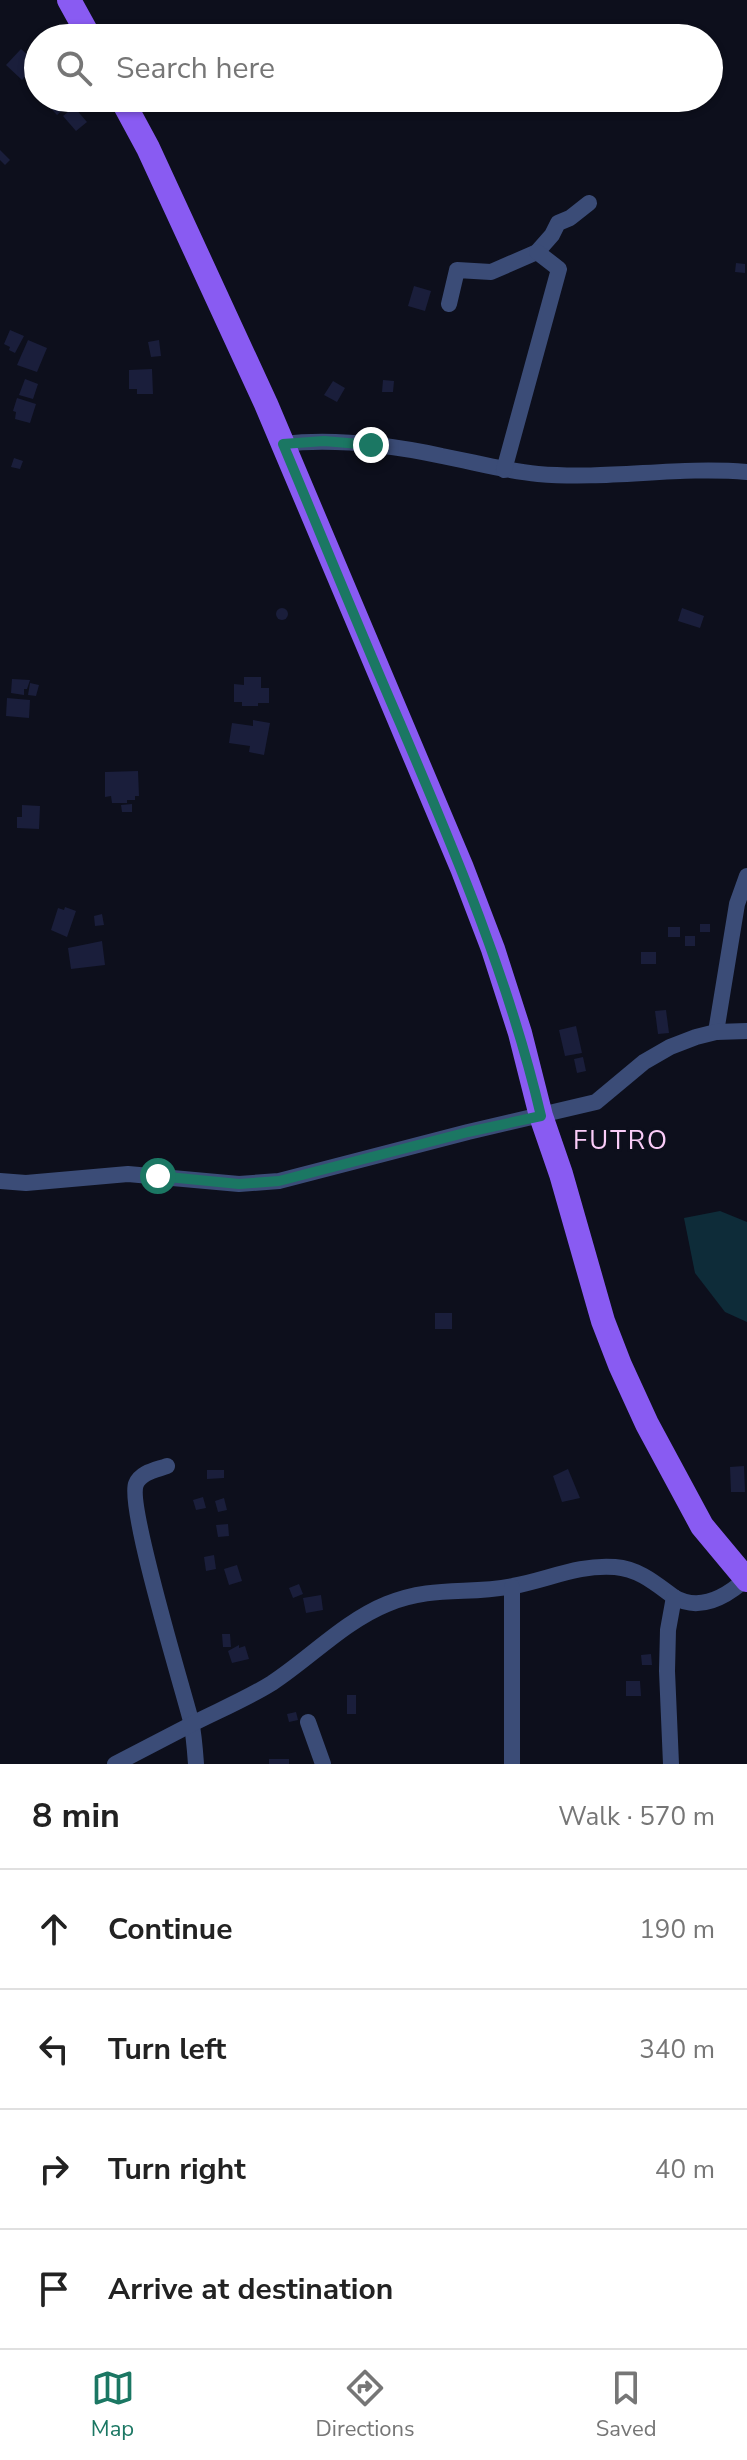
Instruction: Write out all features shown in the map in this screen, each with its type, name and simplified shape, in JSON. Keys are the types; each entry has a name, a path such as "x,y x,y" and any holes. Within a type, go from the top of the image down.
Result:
{"main road":[{"path":"69,0 82,24"},
{"path":"129,112 148,148 283,444 462,868 520,1033 541,1116 603,1321 620,1365 647,1424 702,1526 746,1580"}],"street":[{"path":"449,304 457,270 491,272 537,252 558,223 589,203"},
{"path":"504,470 559,269 537,252"},
{"path":"283,444 324,441 397,447 504,470 580,476 696,469 747,472"},
{"path":"716,1032 737,904 747,876"},
{"path":"0,1181 26,1183 128,1174 239,1184 279,1181 596,1102 658,1053 716,1032 747,1031"},
{"path":"167,1466 146,1473 137,1480 134,1494 191,1725 196,1764"},
{"path":"115,1764 252,1695 304,1662 330,1639 384,1605 412,1594 512,1587 572,1570 615,1567 646,1576 674,1597 692,1604 712,1600 746,1580"},
{"path":"512,1587 512,1764"},
{"path":"671,1764 667,1671 668,1630 674,1597"},
{"path":"308,1722 323,1764"}],"water":[{"path":"720,1211 747,1222 747,1322 725,1312 695,1273 684,1218"}],"building":[{"path":"21,49 24,52 22,80 6,65"},
{"path":"68,112 78,112 87,122 76,131 63,116"},
{"path":"0,150 10,160 5,165 0,160"},
{"path":"736,263 745,264 745,273 735,272"},
{"path":"414,286 431,291 425,311 408,306"},
{"path":"10,330 24,336 15,353 4,344"},
{"path":"28,340 47,348 37,372 17,365"},
{"path":"159,340 161,356 151,357 148,342"},
{"path":"152,369 153,394 137,394 137,389 129,389 129,370"},
{"path":"25,379 38,384 33,399 19,395"},
{"path":"383,380 394,381 393,392 382,392"},
{"path":"333,381 345,388 337,402 324,395"},
{"path":"17,398 36,404 30,423 15,419 16,412 13,411"},
{"path":"14,458 23,461 20,469 11,467"},
{"path":"682,608 704,616 700,628 678,621"},
{"path":"277,609 287,609 287,619 277,619"},
{"path":"244,677 261,677 261,688 269,688 269,703 242,706 242,702 234,702 234,684 244,685"},
{"path":"12,679 30,680 24,695 11,693"},
{"path":"30,683 39,685 36,696 28,695"},
{"path":"7,698 30,700 29,718 6,716"},
{"path":"253,720 270,723 264,755 249,752 250,746 229,743 232,723 253,726"},
{"path":"138,771 139,796 135,796 135,800 112,803 111,796 105,797 105,772"},
{"path":"132,804 132,812 122,812 121,805"},
{"path":"22,805 40,806 39,829 17,828 17,817 22,817"},
{"path":"65,907 76,911 67,937 51,930 58,908 64,910"},
{"path":"102,914 104,925 95,926 94,916"},
{"path":"700,924 710,924 710,932 700,932"},
{"path":"668,927 680,927 680,937 668,937"},
{"path":"685,936 695,936 695,946 685,946"},
{"path":"102,941 105,965 71,969 68,948"},
{"path":"641,952 656,952 656,964 641,964"},
{"path":"666,1010 669,1033 658,1034 655,1011"},
{"path":"576,1026 582,1053 565,1056 559,1030"},
{"path":"583,1057 586,1071 577,1073 574,1059"},
{"path":"435,1313 452,1313 452,1329 435,1329"},
{"path":"744,1466 745,1492 731,1492 730,1467"},
{"path":"568,1469 580,1498 562,1502 553,1476"},
{"path":"207,1470 224,1470 224,1478 207,1479"},
{"path":"203,1497 206,1508 196,1510 193,1500"},
{"path":"224,1498 227,1510 218,1512 215,1501"},
{"path":"228,1524 229,1536 218,1537 216,1525"},
{"path":"214,1555 216,1569 206,1571 204,1557"},
{"path":"237,1565 242,1581 229,1585 224,1569"},
{"path":"299,1584 303,1594 293,1598 289,1588"},
{"path":"321,1595 323,1610 306,1613 303,1598"},
{"path":"222,1634 230,1634 231,1647 223,1647"},
{"path":"239,1645 239,1648 245,1646 249,1659 232,1663 228,1651"},
{"path":"651,1654 652,1665 642,1665 641,1655"},
{"path":"626,1681 640,1681 641,1696 626,1696"},
{"path":"347,1695 356,1695 356,1714 347,1714"},
{"path":"296,1712 298,1720 289,1722 287,1714"},
{"path":"269,1759 289,1759 289,1764 269,1764"}],"district":[{"name":"FUTRO","path":"621,1140"}],"route":[{"path":"158,1176 239,1184 279,1181 541,1116 520,1033 462,868 283,444 324,441 371,445"}]}
